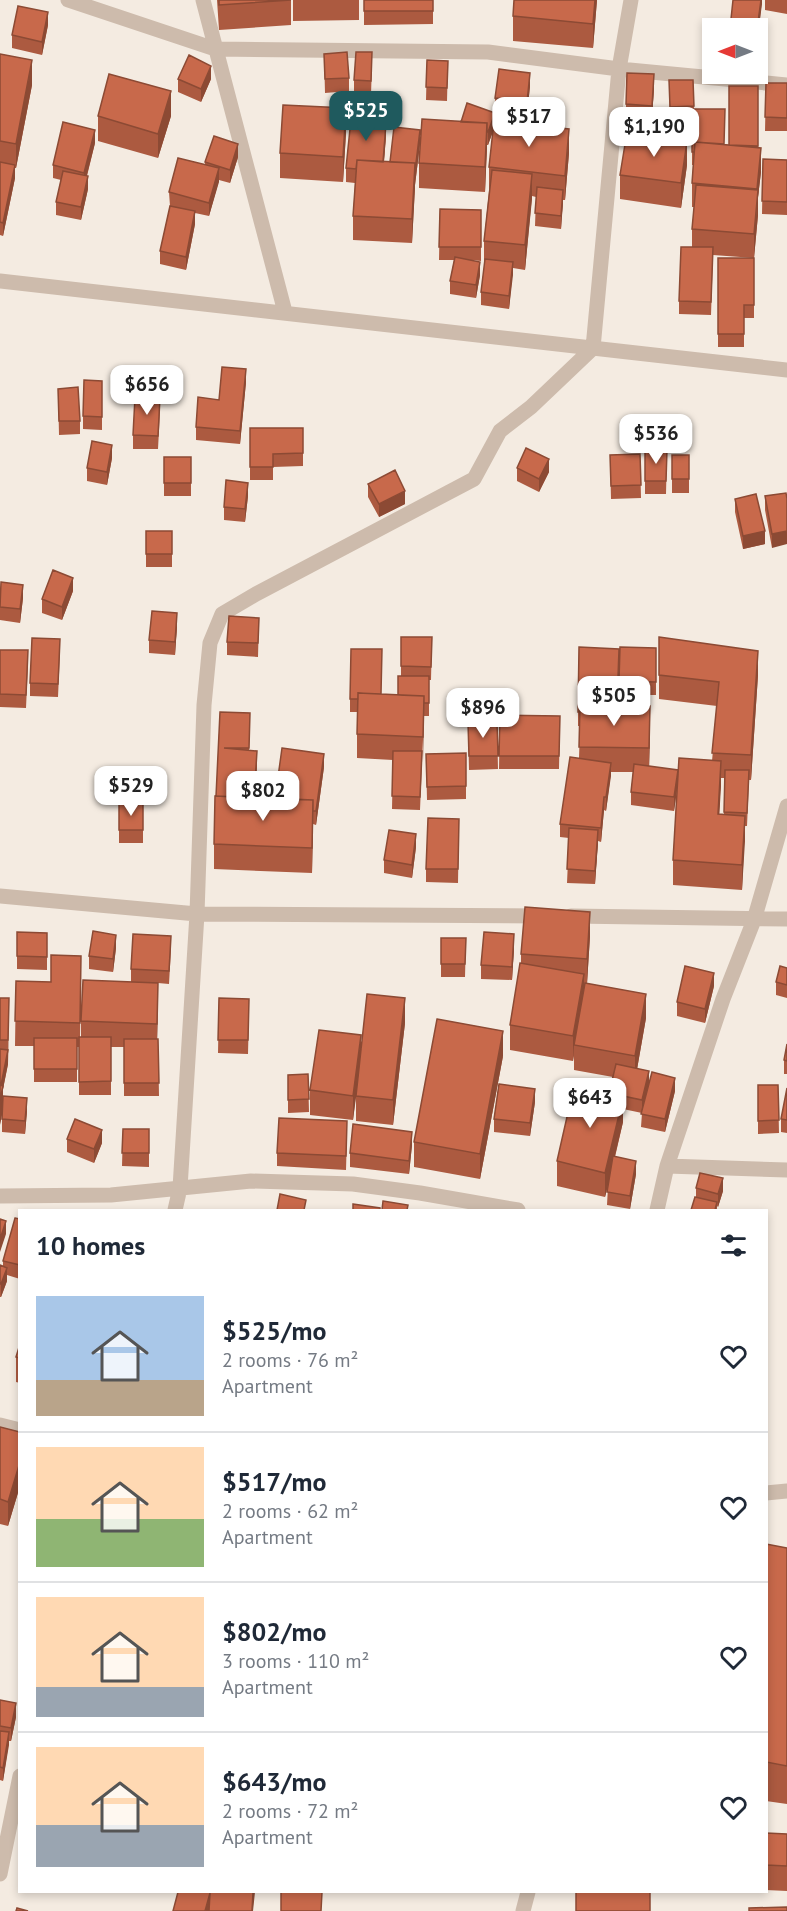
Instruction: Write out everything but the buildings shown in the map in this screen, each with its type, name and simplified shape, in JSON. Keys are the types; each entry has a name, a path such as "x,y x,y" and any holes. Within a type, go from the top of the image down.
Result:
{"street":[{"path":"68,0 215,49 488,52 620,69 787,85"},
{"path":"203,0 285,312"},
{"path":"175,1209 180,1188 196,914 204,705 210,644 222,614 474,479 500,431 531,407 593,348 620,69 631,0"},
{"path":"0,281 787,370"},
{"path":"657,1209 667,1166 723,999 754,920 787,806"},
{"path":"0,896 196,914 787,920"},
{"path":"667,1166 787,1170"},
{"path":"0,1196 111,1195 251,1181 353,1184 512,1209"},
{"path":"0,1425 18,1430"},
{"path":"768,1494 787,1491"},
{"path":"0,1874 18,1786"},
{"path":"523,1911 528,1893"}]}
